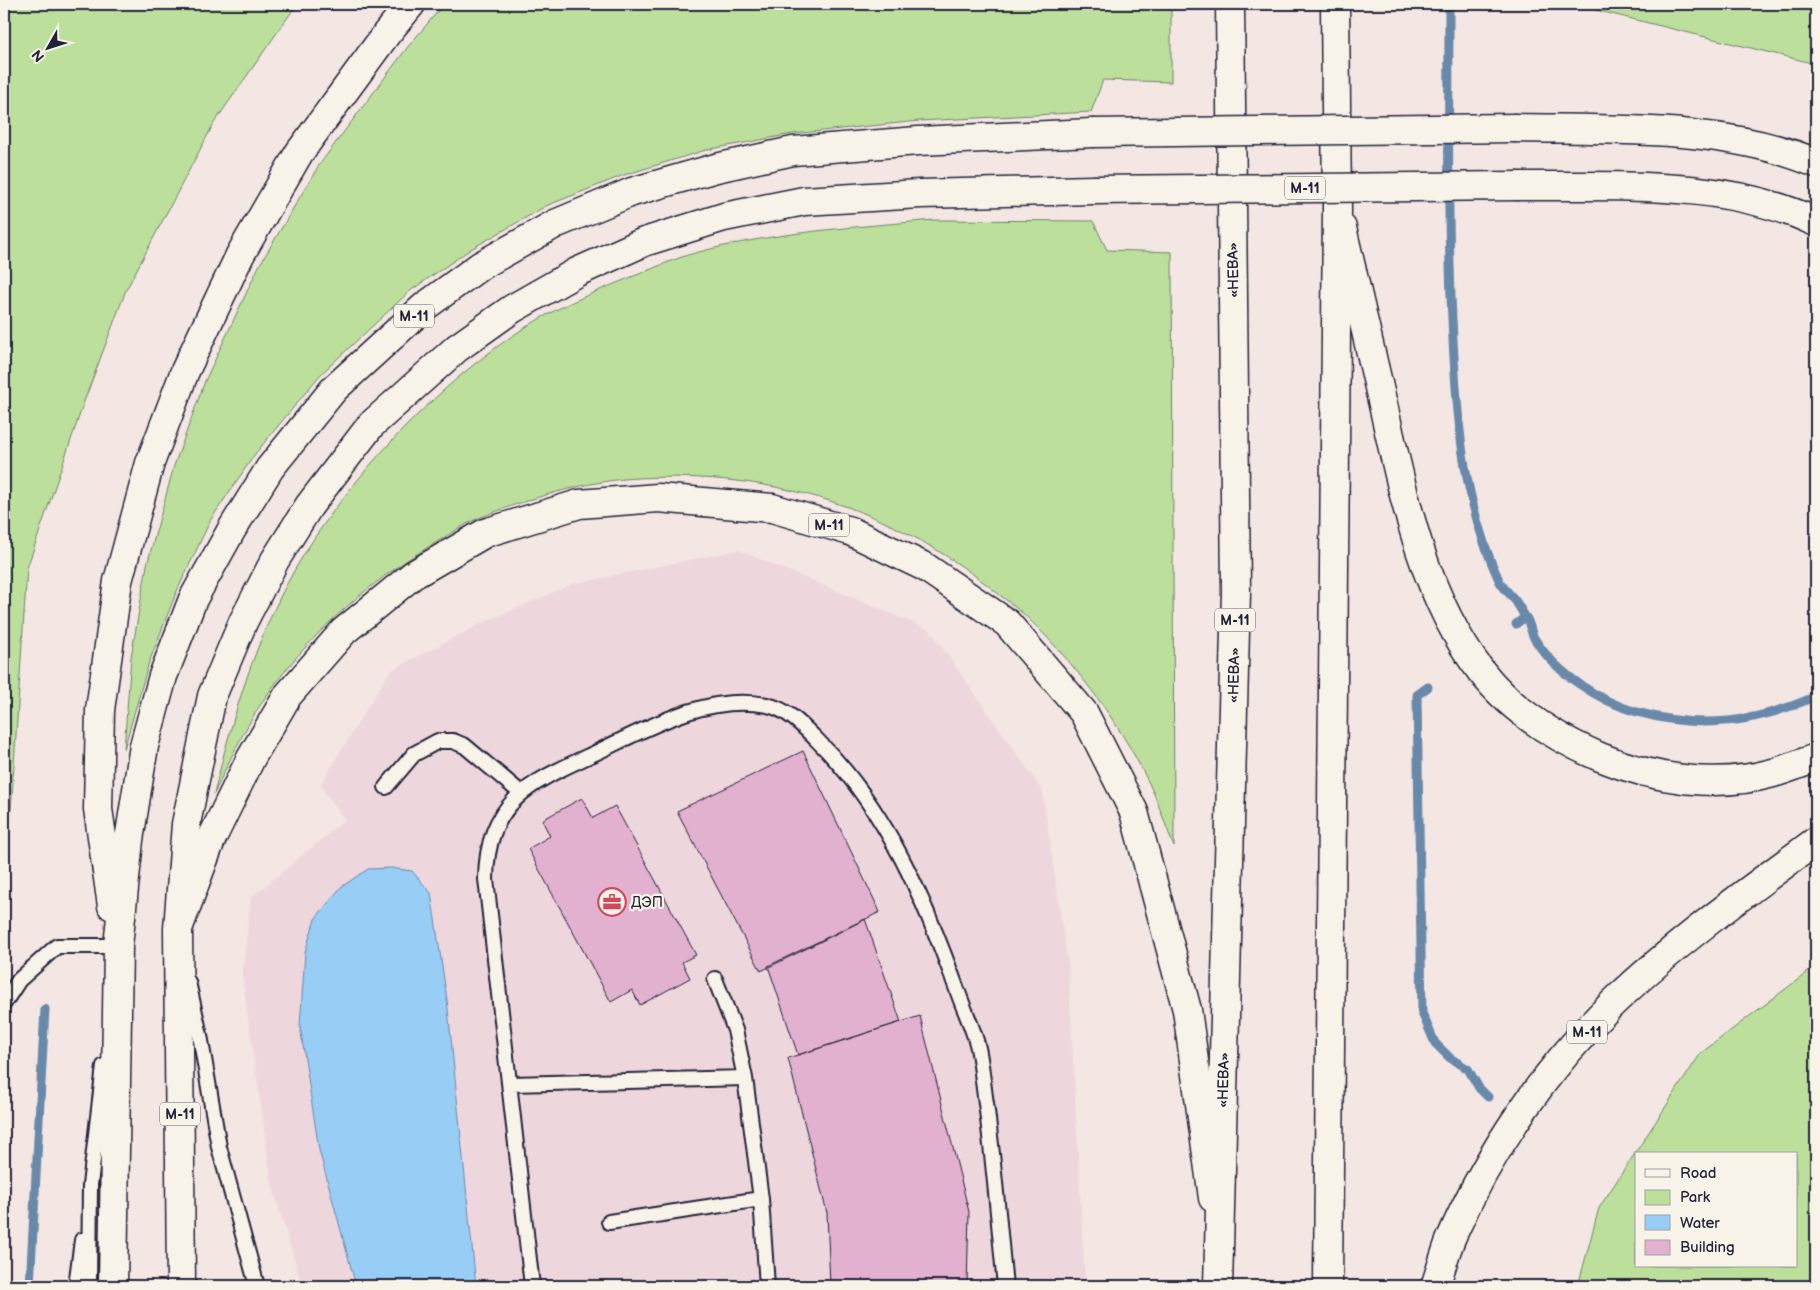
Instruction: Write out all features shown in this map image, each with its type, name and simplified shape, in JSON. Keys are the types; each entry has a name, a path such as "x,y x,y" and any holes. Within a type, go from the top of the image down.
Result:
{"main road":[{"name":"М-11","path":"118,946 98,809 100,710 118,581 150,463 185,371 240,255 299,153 387,33 411,4"},
{"name":"«НЕВА»","path":"1218,1286 1236,592 1230,4"},
{"name":"М-11","path":"1328,1286 1337,208 1335,4"},
{"name":"М-11","path":"113,1286 118,946 129,840 144,746 163,676 193,599 232,528 270,468 334,389 424,307 480,266 555,224 632,192 716,168 793,152 918,141 1092,132 1516,128 1646,131 1728,139 1800,156 1816,163"},
{"name":"М-11","path":"181,1286 179,936 186,824 212,696 243,622 275,560 309,506 370,425 457,348 512,309 577,272 644,242 724,217 804,201 920,194 1093,190 1518,186 1650,187 1720,194 1788,209 1816,222"},
{"name":"М-11","path":"1337,208 1396,465 1429,576 1457,634 1482,672 1525,715 1570,744 1615,763 1668,778 1719,781 1771,774 1816,758"},
{"name":"М-11","path":"179,936 211,840 250,758 288,695 344,631 414,575 485,533 579,504 658,498 772,508 850,531 925,567 1007,624 1084,713 1134,812 1187,1010 1218,1236"},
{"name":"М-11","path":"1435,1286 1452,1237 1485,1171 1528,1100 1564,1057 1615,1001 1715,916 1816,841"}],"lane":[{"path":"532,1286 486,879 486,854 492,832 501,814 521,793 544,776 691,710 738,703 768,705 796,718 844,766 887,827 935,928 978,1047 993,1156 1005,1286"},
{"path":"386,788 414,754 438,741 452,741 465,746 521,793"},
{"name":"М-11","path":"179,936 200,1035 219,1147 257,1286"},
{"path":"4,1002 19,980 57,946 118,946 90,1185 76,1286"},
{"path":"715,979 735,1030 745,1078 761,1199 767,1286"},
{"path":"510,1084 745,1078"},
{"name":"М-11","path":"115,1120 124,1286"},
{"path":"89,1286 90,1185"},
{"path":"609,1222 761,1199"}],"shaded area":[{"path":"738,550 930,630 1042,790 1068,964 1085,1286 302,1286 272,1184 242,975 251,898 345,820 320,785 390,671 482,623 573,584"}],"green space":[{"path":"4,4 297,4 214,123 126,290 85,399 27,568 4,917"},
{"path":"444,4 1171,4 1171,82 1103,80 1091,112 919,121 792,134 706,150 624,175 546,206 471,249 410,291 320,375 255,454 211,519 176,593 148,665 124,749 131,657 147,565 174,466 205,381 259,266 319,165 407,48"},
{"path":"1571,4 1816,4 1816,64"},
{"path":"935,220 1093,221 1107,250 1172,252 1174,847 1154,794 1142,770 1100,701 1048,639 1026,616 996,592 956,562 915,537 872,517 828,501 783,489 736,481 688,477 619,480 578,487 536,498 473,521 408,560 346,608 308,644 291,664 249,723 214,794 237,708 256,652 280,597 294,571 340,502 368,468 429,403 462,374 495,348 555,310 597,291 688,255 784,235"},
{"path":"1816,966 1816,1286 1578,1286 1599,1208 1635,1153 1635,1268 1798,1268 1798,1152 1636,1152 1701,1053"}],"water":[{"path":"391,868 412,871 431,893 447,999 476,1286 356,1286 319,1150 300,1026 305,952 315,919 341,887 368,869"}],"building":[{"path":"803,751 880,912 761,971 677,811"},
{"name":"ДЭП","path":"582,798 593,818 615,806 696,955 682,962 690,978 640,1005 632,990 611,1002 528,849 550,836 542,820"},
{"path":"865,919 901,1022 798,1055 768,966"},
{"path":"920,1016 969,1212 967,1286 830,1286 827,1213 788,1058"}],"waterway":[{"path":"1449,4 1449,240 1456,386 1468,485 1486,549 1500,583 1516,601 1527,619 1534,639 1556,665 1595,694 1623,707 1661,718 1706,722 1728,721 1772,712 1816,696"},
{"path":"1516,624 1525,617"},
{"path":"1428,687 1417,695 1422,1013 1435,1043 1450,1058 1468,1069 1479,1088 1488,1097"},
{"path":"30,1286 45,1009"}],"place":[{"name":"ДЭП","path":"612,902"}]}
